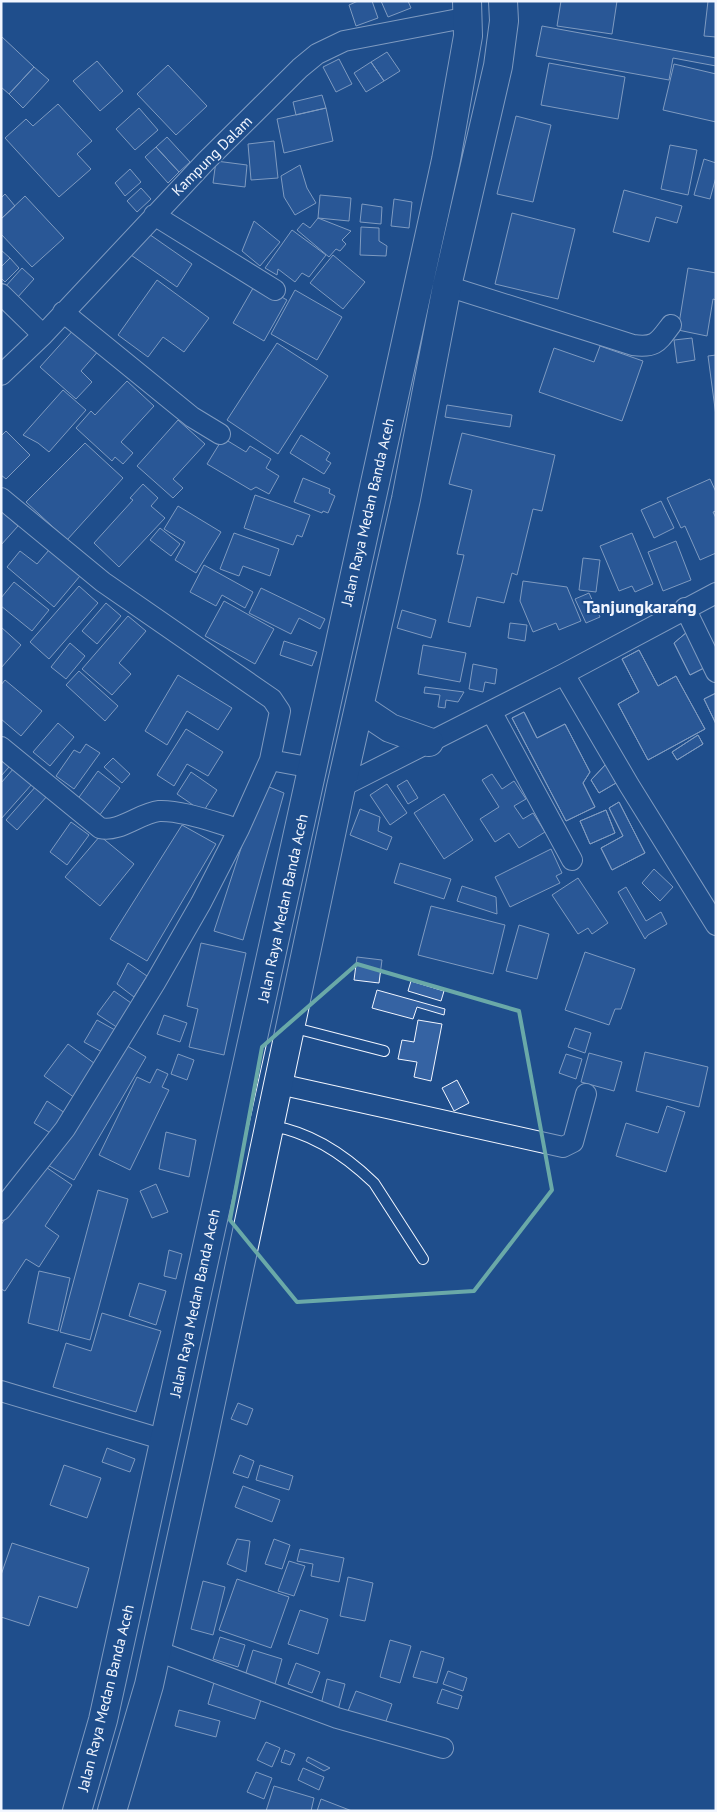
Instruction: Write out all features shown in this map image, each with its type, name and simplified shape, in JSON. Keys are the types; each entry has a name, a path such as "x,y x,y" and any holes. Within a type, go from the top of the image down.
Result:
{"highway":[{"name":"Jalan Raya Medan Banda Aceh","path":"112,1811 131,1750 157,1651 341,787 406,499 447,286 498,66 504,21 504,1"},
{"name":"Jalan Raya Medan Banda Aceh","path":"77,1811 104,1720 446,160 465,58 468,9"},
{"path":"373,490 406,499"},
{"path":"360,708 390,728 428,742"}],"street":[{"name":"Kampung Dalam","path":"1,375 43,335 154,216 293,75 317,54 344,41 468,9"},
{"path":"154,216 275,290"},
{"path":"447,286 633,345 650,346 654,344 670,325"},
{"path":"1,294 43,335"},
{"path":"63,312 192,417 220,434"},
{"path":"1,498 103,582 272,700 278,708 280,715 270,760 239,829 201,904 70,1121 1,1210"},
{"path":"341,787 564,674 716,593"},
{"path":"685,608 716,672"},
{"path":"564,674 629,785 716,925"},
{"path":"491,711 572,860"},
{"path":"1,747 100,828 110,829 159,811 176,813 239,829"},
{"path":"270,760 313,768"},
{"path":"279,1084 564,1147 573,1142 586,1094"},
{"path":"1,1391 165,1440"},
{"path":"157,1651 337,1718 443,1748"}],"lane":[{"path":"290,1026 384,1051"},
{"path":"270,1126 304,1134 343,1157 364,1174 374,1183 423,1259"}],"highlighted area":[{"path":"357,964 519,1011 552,1190 474,1291 297,1302 230,1220 262,1047"}],"building":[{"path":"358,1 372,1 378,18 356,26 349,5"},
{"path":"381,1 408,1 411,8 388,17"},
{"path":"561,1 617,1 612,34 557,26"},
{"path":"708,1 716,1 716,37 704,36"},
{"path":"542,26 716,58 716,66 673,58 669,80 536,56"},
{"path":"1,36 34,67 9,94 1,87"},
{"path":"387,52 400,71 384,81 371,62"},
{"path":"339,59 352,84 336,92 323,67"},
{"path":"97,61 123,91 100,111 73,81"},
{"path":"371,62 384,81 366,92 354,73"},
{"path":"549,63 625,77 618,119 541,105"},
{"path":"674,64 716,74 716,122 663,110"},
{"path":"168,65 207,106 176,135 137,94"},
{"path":"34,67 49,80 23,108 9,94"},
{"path":"322,95 326,108 296,115 293,102"},
{"path":"58,104 92,141 77,154 91,169 59,197 5,138 26,119 33,126"},
{"path":"139,108 158,130 135,150 116,129"},
{"path":"326,108 333,141 284,153 277,119"},
{"path":"516,116 551,125 533,202 497,194"},
{"path":"167,137 190,162 179,172 156,147"},
{"path":"274,141 278,178 251,180 248,144"},
{"path":"670,145 697,150 688,195 661,189"},
{"path":"156,147 179,172 168,183 145,157"},
{"path":"704,159 716,163 716,177 710,199 694,195"},
{"path":"216,161 247,165 245,187 213,183"},
{"path":"300,165 307,188 316,203 295,215 284,197 281,176"},
{"path":"130,169 141,182 125,196 115,183"},
{"path":"141,188 151,199 137,212 127,201"},
{"path":"624,190 682,206 677,223 656,217 649,242 613,232"},
{"path":"5,194 15,206 1,219 1,198"},
{"path":"320,195 351,198 349,221 318,218"},
{"path":"25,196 64,238 32,267 1,234 1,219"},
{"path":"394,199 412,202 409,228 391,226"},
{"path":"362,204 382,207 381,224 360,222"},
{"path":"512,213 575,229 558,299 495,284"},
{"path":"318,218 351,231 342,240 346,244 340,251 336,249 329,257 297,230 303,223 310,228"},
{"path":"254,221 280,242 260,266 242,251"},
{"path":"361,227 379,228 379,241 387,246 386,256 360,255"},
{"path":"292,230 326,255 309,277 302,273 295,282 278,269 277,275 265,268"},
{"path":"146,232 192,264 177,287 131,255"},
{"path":"1,250 10,258 1,267"},
{"path":"333,255 365,282 343,309 310,283"},
{"path":"10,258 19,268 5,282 1,278 1,267"},
{"path":"22,268 34,279 17,298 5,287"},
{"path":"688,268 716,273 716,300 713,299 707,336 678,330"},
{"path":"157,280 209,318 184,352 163,337 148,357 118,335"},
{"path":"256,283 287,300 264,341 233,323"},
{"path":"295,290 342,317 317,360 271,334"},
{"path":"76,327 100,349 81,371 92,382 76,399 40,367"},
{"path":"692,338 695,360 677,363 674,340"},
{"path":"277,343 328,376 278,454 227,420"},
{"path":"600,346 643,361 622,421 539,392 554,348 594,362"},
{"path":"716,355 716,416 708,356"},
{"path":"127,381 154,406 121,442 133,453 123,464 115,457 112,461 76,428 91,411 95,415"},
{"path":"63,390 86,410 49,452 38,443 23,435"},
{"path":"447,405 512,415 510,427 445,417"},
{"path":"178,420 205,444 173,479 183,488 173,498 137,466"},
{"path":"6,431 30,455 6,479 1,475 1,436"},
{"path":"462,433 555,455 542,511 533,509 517,575 512,573 504,603 477,597 470,627 448,622 464,555 457,554 472,490 449,484"},
{"path":"301,435 330,453 326,460 331,463 324,474 290,453"},
{"path":"223,438 246,452 250,446 271,459 266,468 279,476 269,494 256,487 251,490 207,464"},
{"path":"85,443 123,478 67,540 26,502"},
{"path":"303,478 330,489 329,493 335,496 328,513 323,511 322,513 294,502"},
{"path":"710,479 716,492 716,511 713,512 716,518 716,553 700,560 685,526 681,528 667,498"},
{"path":"143,484 158,498 151,506 165,518 119,567 94,543 133,500 130,498"},
{"path":"255,495 310,515 302,537 297,535 293,545 244,528"},
{"path":"661,501 674,528 654,538 641,510"},
{"path":"178,506 221,532 196,573 175,560 185,542 164,529"},
{"path":"1,511 18,526 1,545"},
{"path":"160,528 180,544 171,556 150,540"},
{"path":"234,533 279,549 270,576 243,566 239,576 220,569"},
{"path":"632,533 653,584 635,592 632,586 619,591 600,546"},
{"path":"676,541 691,580 663,591 648,552"},
{"path":"49,550 80,576 54,607 7,567 20,551 37,564"},
{"path":"583,558 600,560 596,592 579,590"},
{"path":"204,565 253,592 245,608 222,595 216,606 190,592"},
{"path":"523,581 567,587 581,621 559,630 556,623 533,632 520,601"},
{"path":"14,582 49,610 32,631 1,606 1,598"},
{"path":"79,586 98,603 49,659 30,642"},
{"path":"261,588 325,619 320,629 299,618 291,634 249,613"},
{"path":"589,593 600,617 586,623 575,599"},
{"path":"224,601 274,629 255,664 205,636"},
{"path":"106,603 121,616 97,644 82,631"},
{"path":"402,610 436,620 431,638 397,628"},
{"path":"128,616 146,631 119,663 131,674 112,695 82,669"},
{"path":"510,623 527,625 525,641 508,638"},
{"path":"1,627 21,645 1,668"},
{"path":"687,632 706,667 690,675 674,643"},
{"path":"687,632 706,667 690,675 674,643"},
{"path":"284,641 317,652 312,666 280,655"},
{"path":"70,643 85,656 66,679 51,667"},
{"path":"423,645 466,653 460,682 418,674"},
{"path":"639,650 658,686 676,676 705,729 648,760 618,704 639,692 622,659"},
{"path":"639,650 658,686 676,676 705,729 648,760 618,704 639,692 622,659"},
{"path":"473,664 497,669 495,684 485,682 483,692 469,689"},
{"path":"79,671 118,706 105,721 66,685"},
{"path":"178,675 232,708 218,730 187,711 167,745 145,731"},
{"path":"5,680 42,711 21,736 1,719 1,685"},
{"path":"425,687 464,692 458,702 446,700 445,708 438,707 440,695 424,693"},
{"path":"716,693 716,724 704,699"},
{"path":"716,693 716,724 704,699"},
{"path":"524,712 537,738 565,724 590,772 583,783 595,807 566,821 512,718"},
{"path":"524,712 537,738 565,724 590,772 583,783 595,807 566,821 512,718"},
{"path":"58,723 74,737 50,766 33,752"},
{"path":"186,729 223,752 208,776 187,764 174,786 157,775"},
{"path":"698,735 703,744 677,760 672,752"},
{"path":"698,735 703,744 677,760 672,752"},
{"path":"86,744 100,753 74,789 56,776 74,750 80,753"},
{"path":"113,758 130,774 122,783 104,767"},
{"path":"1,760 9,767 1,776"},
{"path":"606,764 616,783 599,793 591,780"},
{"path":"606,764 616,783 599,793 591,780"},
{"path":"14,768 32,784 1,819 1,783"},
{"path":"98,771 120,788 99,816 77,800"},
{"path":"191,772 217,790 203,812 177,794"},
{"path":"492,774 502,789 514,781 526,799 514,806 523,819 533,813 545,832 519,848 509,833 495,842 480,819 499,807 482,780"},
{"path":"407,780 418,798 408,804 397,786"},
{"path":"262,784 284,793 243,940 214,931"},
{"path":"387,784 407,813 390,825 370,795"},
{"path":"37,785 48,795 17,830 6,820"},
{"path":"444,794 473,840 444,859 414,813"},
{"path":"619,802 645,853 612,870 601,848 623,836 609,808"},
{"path":"619,802 645,853 612,870 601,848 623,836 609,808"},
{"path":"360,809 380,817 378,831 392,837 387,850 350,835"},
{"path":"606,810 615,833 590,844 580,821"},
{"path":"606,810 615,833 590,844 580,821"},
{"path":"71,822 89,835 67,865 50,852"},
{"path":"182,825 216,844 147,961 110,939"},
{"path":"100,836 134,864 100,906 65,877"},
{"path":"551,849 562,873 556,876 560,883 510,907 495,877"},
{"path":"400,863 451,879 444,899 394,883"},
{"path":"654,869 673,887 660,901 642,883"},
{"path":"578,878 608,923 592,934 588,928 578,934 552,895"},
{"path":"462,886 496,897 497,914 457,901"},
{"path":"626,887 646,921 661,912 667,924 648,935 645,939 618,892"},
{"path":"431,906 505,925 493,974 418,955"},
{"path":"519,925 549,934 537,979 506,971"},
{"path":"201,943 246,953 224,1055 189,1047 198,1009 187,1006"},
{"path":"585,952 635,969 621,1009 615,1009 609,1025 565,1010"},
{"path":"357,957 382,960 379,983 354,980"},
{"path":"128,963 147,976 134,997 117,984"},
{"path":"411,981 444,991 441,1001 408,991"},
{"path":"377,990 445,1009 444,1015 417,1007 413,1019 372,1008"},
{"path":"114,991 134,1005 118,1028 97,1014"},
{"path":"164,1015 187,1023 180,1042 157,1034"},
{"path":"97,1020 115,1030 102,1052 84,1042"},
{"path":"418,1020 442,1024 431,1081 414,1077 417,1062 398,1059 402,1040 414,1042"},
{"path":"575,1028 591,1033 585,1053 568,1047"},
{"path":"119,1041 146,1057 74,1180 46,1164"},
{"path":"68,1044 98,1066 75,1098 44,1076"},
{"path":"645,1052 708,1067 699,1107 636,1091"},
{"path":"589,1053 622,1062 614,1091 581,1082"},
{"path":"178,1054 194,1060 187,1080 171,1074"},
{"path":"566,1054 582,1059 576,1079 559,1073"},
{"path":"157,1069 168,1074 162,1087 169,1090 130,1170 99,1155 137,1077 150,1083"},
{"path":"457,1080 469,1103 454,1111 442,1088"},
{"path":"47,1101 65,1113 52,1134 34,1123"},
{"path":"667,1106 685,1112 666,1172 616,1156 626,1123 658,1133"},
{"path":"166,1132 196,1140 189,1177 159,1169"},
{"path":"40,1163 72,1185 45,1226 59,1236 39,1267 26,1259 5,1291 1,1289 1,1225"},
{"path":"156,1184 168,1212 152,1218 140,1191"},
{"path":"98,1190 128,1199 90,1340 60,1332"},
{"path":"169,1250 182,1254 176,1279 164,1276"},
{"path":"39,1271 70,1278 58,1331 28,1323"},
{"path":"139,1283 166,1291 156,1325 129,1316"},
{"path":"102,1313 161,1331 136,1412 53,1387 66,1343 91,1351"},
{"path":"238,1403 253,1409 247,1425 231,1419"},
{"path":"107,1448 135,1459 130,1472 102,1462"},
{"path":"240,1455 254,1461 248,1478 233,1473"},
{"path":"64,1465 101,1478 87,1518 50,1505"},
{"path":"260,1465 293,1476 289,1490 256,1480"},
{"path":"243,1486 280,1500 272,1522 235,1507"},
{"path":"237,1539 250,1541 246,1572 227,1564"},
{"path":"274,1539 290,1545 282,1569 265,1564"},
{"path":"12,1543 89,1568 77,1608 39,1596 29,1626 1,1617 1,1575"},
{"path":"300,1549 344,1558 339,1582 311,1576 313,1564 297,1561"},
{"path":"289,1561 305,1566 294,1596 278,1591"},
{"path":"348,1577 373,1583 365,1621 340,1616"},
{"path":"237,1579 289,1597 271,1648 219,1630"},
{"path":"203,1581 225,1587 213,1635 191,1629"},
{"path":"300,1610 328,1619 318,1654 288,1644"},
{"path":"220,1637 245,1645 238,1667 213,1659"},
{"path":"390,1640 411,1646 400,1683 380,1677"},
{"path":"253,1650 282,1659 275,1684 245,1676"},
{"path":"421,1651 444,1658 437,1683 413,1677"},
{"path":"296,1663 320,1672 312,1693 288,1684"},
{"path":"448,1671 467,1678 463,1691 443,1684"},
{"path":"215,1679 263,1693 255,1719 208,1704"},
{"path":"327,1679 345,1684 338,1710 321,1705"},
{"path":"442,1689 462,1696 458,1709 437,1703"},
{"path":"356,1691 392,1704 385,1724 348,1711"},
{"path":"179,1710 220,1721 216,1737 175,1726"},
{"path":"266,1742 280,1748 272,1767 257,1760"},
{"path":"285,1750 295,1754 290,1765 281,1762"},
{"path":"308,1757 330,1768 324,1771 306,1761"},
{"path":"303,1768 324,1777 319,1790 298,1780"},
{"path":"256,1772 272,1778 264,1799 247,1792"},
{"path":"274,1786 314,1798 311,1811 266,1811"},
{"path":"321,1799 352,1811 317,1811"}],"district":[{"name":"Tanjungkarang","path":"640,607"}]}
